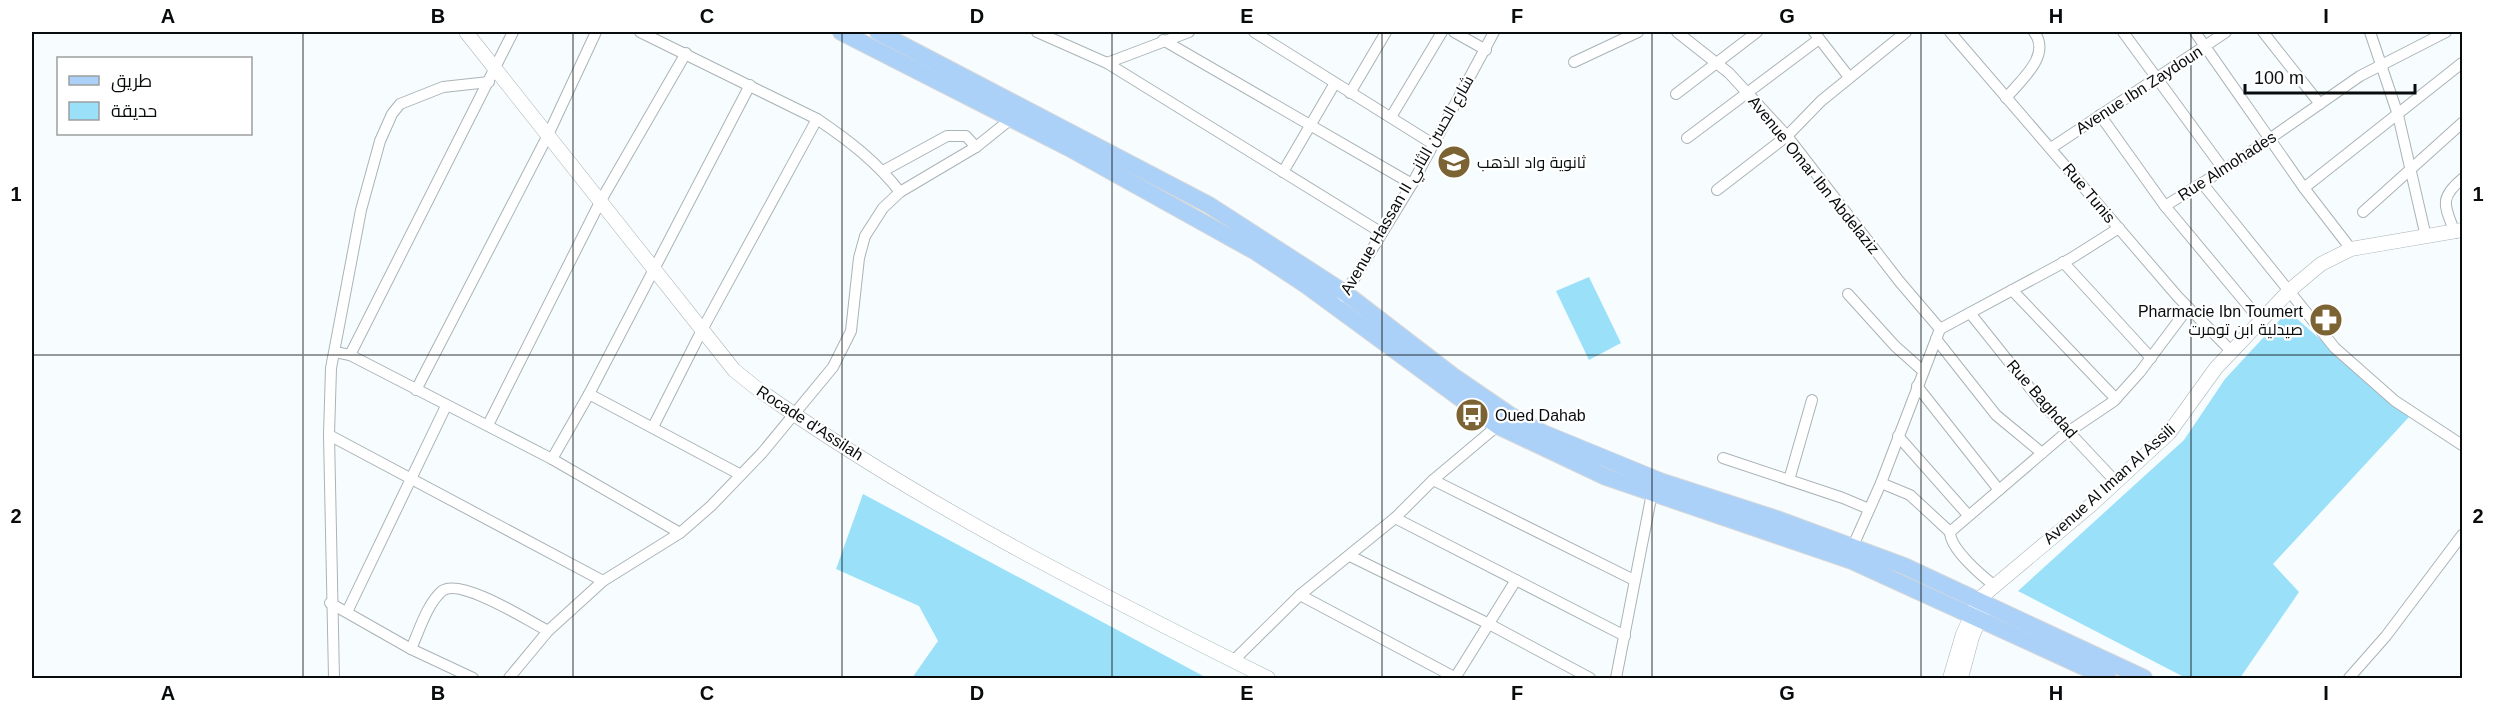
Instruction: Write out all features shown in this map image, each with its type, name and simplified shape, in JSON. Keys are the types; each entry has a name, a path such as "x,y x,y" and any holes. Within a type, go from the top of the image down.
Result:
{"main road":[{"path":"841,32 1018,114"},
{"path":"878,32 898,36 1018,114 1340,300 1504,420 1606,477 1852,561 2108,678"},
{"path":"1504,420 1660,481 1988,594 2144,678"}],"street":[{"name":"Rocade d'Assilah","path":"466,32 734,370 793,413 910,486 1004,540 1268,678"},
{"path":"350,355 513,32"},
{"path":"416,390 548,135 596,32"},
{"path":"644,32 817,119 883,171 900,192"},
{"path":"1038,32 1107,63 1382,233"},
{"path":"1107,63 1189,32"},
{"path":"1254,32 1433,144"},
{"path":"1350,93 1386,32"},
{"path":"1391,117 1442,32"},
{"path":"1454,32 1486,51"},
{"name":"Avenue Hassan II شارع الحسن الثاني","path":"1340,300 1412,184 1486,51 1494,32"},
{"path":"1574,62 1638,32"},
{"name":"Avenue Omar Ibn Abdelaziz","path":"1677,32 1717,61 1787,136 1938,334 1996,415 2042,453"},
{"path":"1677,94 1757,32"},
{"path":"1717,190 1787,136 1849,77 1906,32"},
{"name":"Rue Tunis","path":"1950,32 2188,308 2231,351"},
{"path":"2006,98 2038,57 2039,39 2034,32"},
{"path":"2123,32 2224,170"},
{"path":"2194,32 2207,46 2304,188 2351,249"},
{"name":"Avenue Ibn Zaydoun","path":"2051,148 2226,32"},
{"path":"2264,32 2320,104"},
{"path":"2370,32 2383,63 2398,115 2426,237"},
{"name":"Rue Almohades","path":"2260,320 2165,206 2224,170 2383,63 2446,32"},
{"path":"1687,138 1748,94 1816,35 1849,77"},
{"path":"1163,40 1412,184"},
{"path":"488,425 600,202 686,53"},
{"path":"2304,188 2463,63"},
{"path":"334,678 330,603 331,368 361,210 380,141 392,114 400,104 443,87 489,82"},
{"path":"1282,172 1335,83"},
{"path":"552,459 589,394 750,85"},
{"path":"509,678 548,631 603,581 680,533 711,506 741,475 843,351 851,331 859,258 873,219 900,192 975,147 1018,114"},
{"path":"2100,115 2165,206"},
{"path":"653,428 702,330 817,119"},
{"path":"2363,212 2463,123"},
{"path":"883,171 946,136 958,134 966,136 975,147"},
{"path":"2459,231 2445,199 2448,191 2463,179"},
{"path":"2202,183 2335,348 2395,401 2463,445"},
{"path":"1853,546 1881,483 1938,334 2119,228"},
{"name":"Avenue Al Iman Al Assili","path":"1988,594 2169,434 2231,351 2290,290 2321,264 2351,249 2459,231"},
{"path":"2063,262 2151,358"},
{"path":"2012,290 2116,399"},
{"path":"1848,294 1895,346 1923,371"},
{"path":"1950,532 2069,431 2116,399 2151,358 2188,308"},
{"name":"Rue Baghdad","path":"1970,314 2042,402 2116,482"},
{"path":"335,352 350,355 446,406 488,425 680,533"},
{"path":"1917,386 1999,490"},
{"path":"589,394 741,475"},
{"path":"1789,480 1812,400"},
{"path":"347,612 410,476 446,406"},
{"path":"1233,661 1300,595 1395,518 1433,480 1504,420"},
{"path":"329,435 410,476 603,581"},
{"path":"1898,436 1968,515"},
{"path":"1723,458 1869,509"},
{"path":"1433,480 1635,580"},
{"path":"1881,483 1910,495 1950,532 1955,546 1981,575 1988,594 1975,617 1950,678"},
{"path":"1616,678 1652,493"},
{"path":"1395,518 1625,636"},
{"path":"2349,678 2386,636 2463,535"},
{"path":"1350,556 1489,624 1590,678"},
{"path":"1300,595 1455,678 1516,580"},
{"path":"411,649 431,606 441,592 448,588 459,588 480,595 548,631"},
{"path":"330,603 411,649 473,678"},
{"path":"1961,678 1975,617"}],"green space":[{"path":"1589,277 1621,343 1589,360 1556,291"},
{"path":"2288,311 2409,417 2273,564 2299,592 2240,678 2182,676 2018,591 2184,440 2225,379"},
{"path":"863,494 1207,678 912,678 938,641 919,606 836,569"}],"place":[{"name":"ثانوية واد الذهب","path":"1454,162"},
{"name":"Pharmacie Ibn Toumert صيدلية ابن تومرت","path":"2326,320"},
{"name":"Oued Dahab","path":"1472,415"}]}
